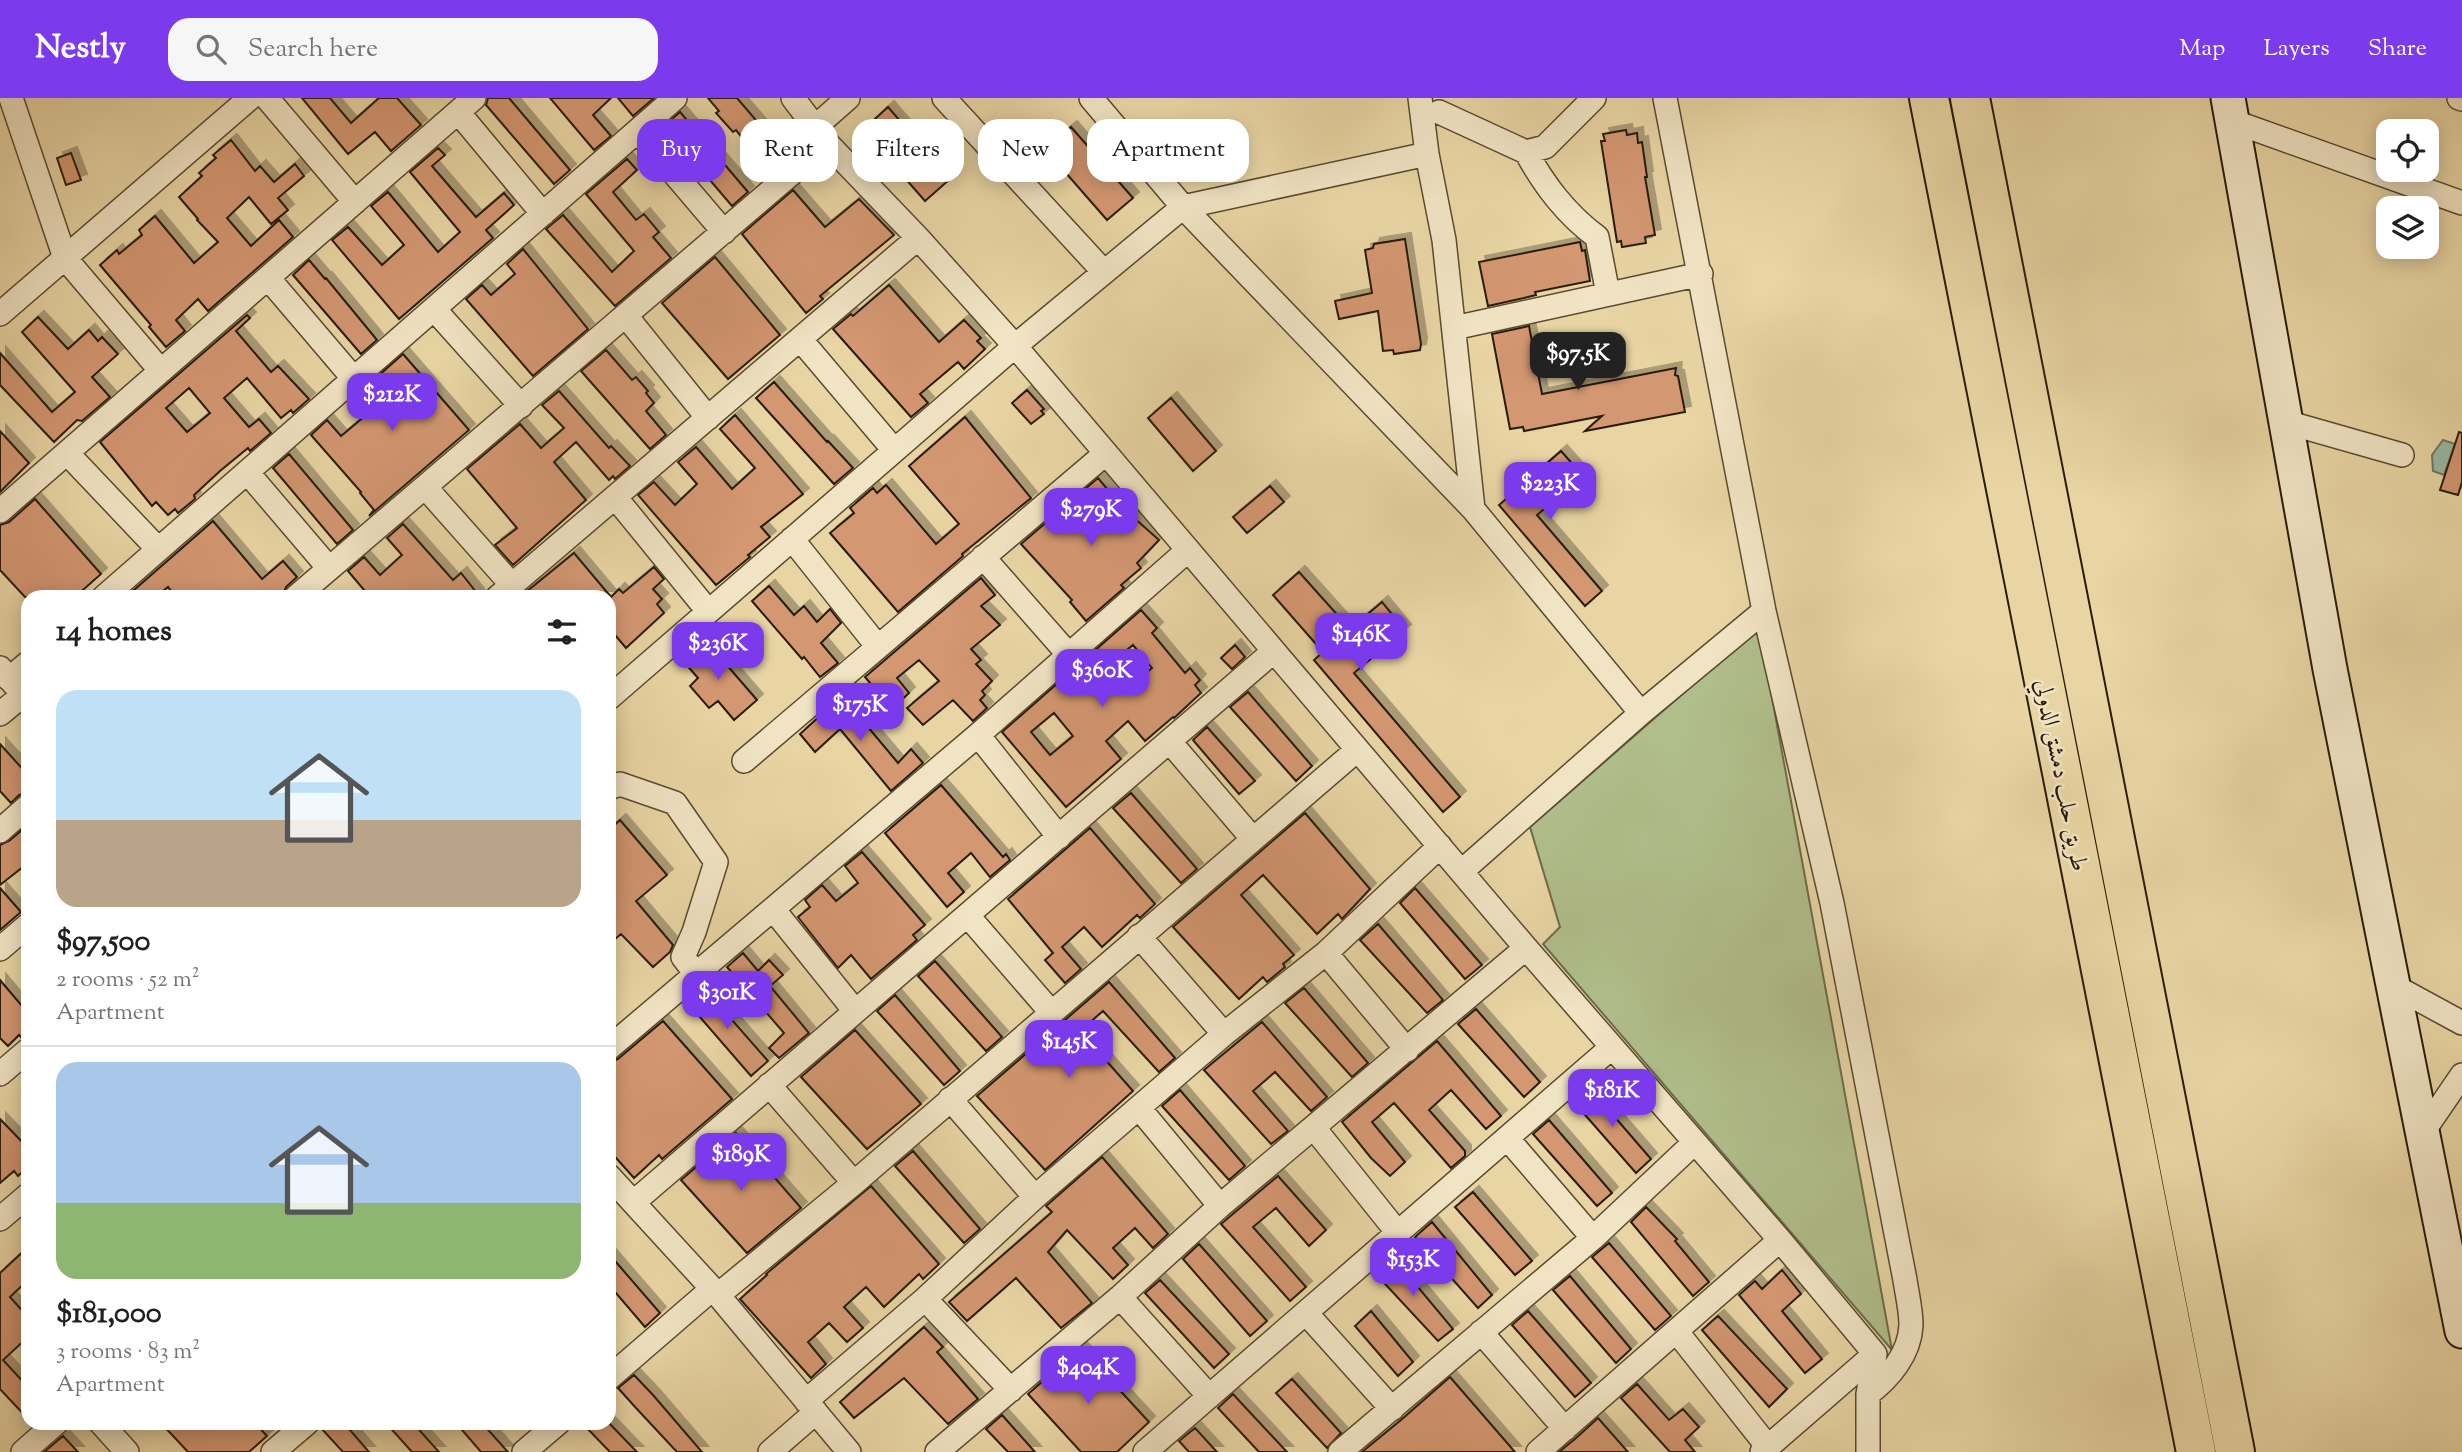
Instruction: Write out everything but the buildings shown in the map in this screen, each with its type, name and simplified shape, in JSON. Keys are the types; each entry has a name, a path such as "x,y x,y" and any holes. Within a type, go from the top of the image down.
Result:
{"highway":[{"name":"طريق حلب دمشق الدولي","path":"1929,98 2196,1452"},
{"name":"طريق حلب دمشق الدولي","path":"1970,98 2235,1452"}],"street":[{"path":"11,98 65,258 161,371"},
{"path":"0,314 250,98"},
{"path":"267,98 355,202"},
{"path":"651,119 675,98"},
{"path":"793,98 808,119"},
{"path":"833,119 848,98"},
{"path":"944,98 1104,272"},
{"path":"1091,98 1183,207 1473,509 1641,713"},
{"path":"1526,152 1545,146 1594,98"},
{"path":"1665,98 1764,611 1832,903 1905,1280 1911,1326 1905,1350 1893,1371 1868,1394"},
{"path":"1473,509 1444,240 1427,154 1433,103 1526,152 1542,180 1573,219 1597,237 1608,294"},
{"path":"0,512 466,105 543,214"},
{"path":"2230,109 2462,203"},
{"path":"2230,109 2330,670 2462,1331"},
{"path":"112,590 637,132"},
{"path":"616,692 1015,346 1183,207 1427,154"},
{"path":"838,155 918,237 1015,346 1187,551 1875,1354 1868,1394 1865,1450"},
{"path":"681,182 724,232"},
{"path":"303,590 724,232 774,182"},
{"path":"506,590 918,237"},
{"path":"1454,328 1701,274"},
{"path":"268,278 354,379"},
{"path":"434,309 521,406"},
{"path":"626,316 708,418"},
{"path":"800,339 894,450"},
{"path":"2286,422 2402,455"},
{"path":"67,453 158,549"},
{"path":"744,761 1105,454"},
{"path":"247,472 328,567"},
{"path":"426,488 504,590"},
{"path":"615,497 708,611"},
{"path":"792,539 878,647"},
{"path":"616,1042 978,735 1187,551"},
{"path":"984,557 1069,655"},
{"path":"1462,871 1641,713 1764,611"},
{"path":"634,1202 1274,651"},
{"path":"0,715 15,685"},
{"path":"978,735 1059,837"},
{"path":"1170,742 1252,838"},
{"path":"616,1372 854,1183 1357,750"},
{"path":"616,785 620,784 675,803 716,862 694,932 683,957 696,974"},
{"path":"0,831 21,813"},
{"path":"770,1452 811,1407 1035,1197 1224,1034 1326,953 1440,846"},
{"path":"773,909 855,1011"},
{"path":"968,915 1051,1012"},
{"path":"0,949 21,931"},
{"path":"1139,936 1224,1034"},
{"path":"937,1452 1120,1297 1220,1206 1526,948"},
{"path":"1326,953 1407,1050"},
{"path":"2394,986 2462,1023"},
{"path":"1145,1452 1612,1046"},
{"path":"0,1074 21,1056"},
{"path":"2423,1132 2462,1074"},
{"path":"769,1085 854,1183"},
{"path":"950,1100 1035,1197"},
{"path":"1139,1108 1220,1206"},
{"path":"1314,1128 1398,1233"},
{"path":"1507,1138 1593,1238"},
{"path":"1340,1452 1593,1238 1694,1143"},
{"path":"616,1183 715,1292 849,1452"},
{"path":"0,1219 21,1201"},
{"path":"1538,1452 1780,1240"},
{"path":"1120,1297 1209,1396"},
{"path":"925,1299 1010,1390"},
{"path":"1306,1313 1392,1409"},
{"path":"1482,1332 1565,1429"},
{"path":"1677,1332 1765,1449 1875,1354"},
{"path":"23,1452 48,1430"},
{"path":"107,1430 127,1452"},
{"path":"524,1452 548,1430"},
{"path":"273,1452 301,1437"}],"shaded area":[{"path":"2443,440 2455,444 2444,475 2433,471 2432,455"},
{"path":"1759,627 1892,1350 1543,944 1560,927 1530,827"}]}
